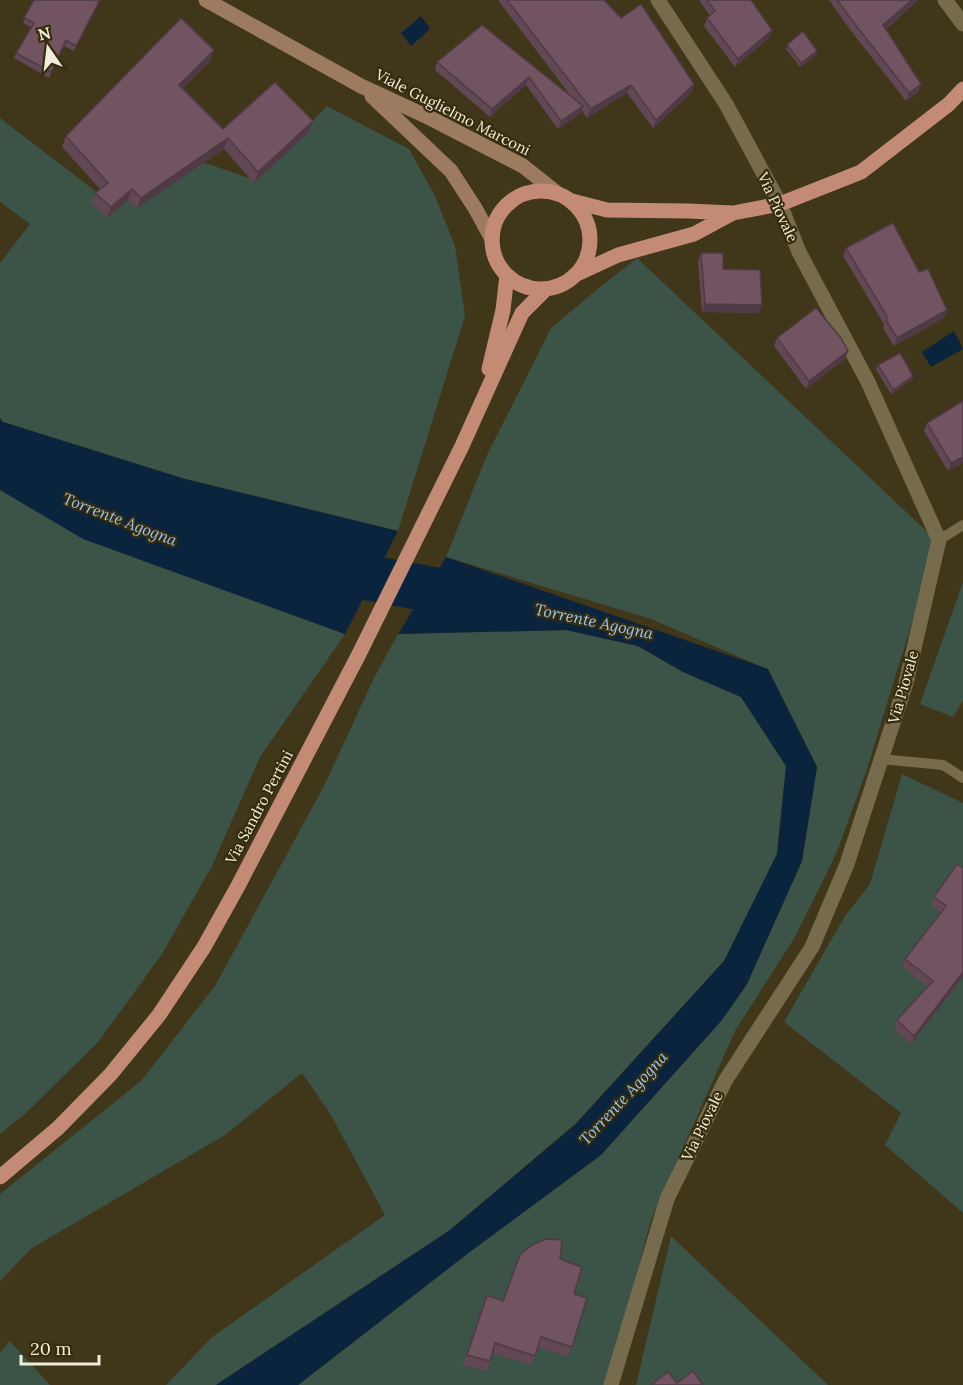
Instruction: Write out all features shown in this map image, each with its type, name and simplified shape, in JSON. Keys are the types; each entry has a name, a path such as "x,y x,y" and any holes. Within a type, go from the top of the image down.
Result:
{"main road":[{"name":"Viale Guglielmo Marconi","path":"206,0 361,86 430,118 523,166 558,193"},
{"name":"Viale Guglielmo Marconi","path":"361,86 451,171 492,240"},
{"path":"733,213 694,234 618,255 576,274 562,285 546,289 518,284 498,265 493,253 494,224 501,210 513,199 527,193 542,191 558,193 572,201 607,210 733,213 780,204 861,172 949,104 963,89"},
{"path":"572,201 583,214 589,229 590,245 586,261 576,274"},
{"name":"Via Sandro Pertini","path":"480,405 503,310 507,275"},
{"name":"Via Sandro Pertini","path":"0,1177 57,1128 110,1075 159,1015 204,947 358,656 433,505 522,313 546,289"}],"street":[{"name":"Via Piovale","path":"611,1385 667,1199 724,1081 812,947 848,864 906,683 939,540 868,382 799,252 780,204 726,104 658,0"},
{"path":"945,0 963,24"}],"lane":[{"path":"939,540 963,525"},
{"path":"881,759 943,765 963,778"}],"green space":[{"path":"327,106 409,149 435,196 455,246 465,316 398,531 185,479 3,422 0,417 0,263 30,224 0,202 0,118 116,207 191,158 255,180"},
{"path":"637,258 937,541 866,772 836,854 795,937 735,1031 651,1220 607,1385 298,1385 471,1251 601,1155 722,1020 747,984 802,861 817,767 767,669 651,619 446,557 487,455 551,328"},
{"path":"0,488 122,553 345,634 260,757 212,866 162,954 99,1041 26,1113 0,1134"},
{"path":"963,582 963,701 953,717 920,704"},
{"path":"566,630 638,646 683,672 741,697 786,766 777,854 724,961 576,1123 450,1230 216,1385 166,1385 212,1337 385,1215 331,1115 302,1073 225,1135 32,1248 0,1281 0,1194 141,1081 215,986 324,786 374,678 398,634"},
{"path":"902,774 963,803 963,1213 885,1145 901,1113 784,1022 845,916 870,884"},
{"path":"671,1236 828,1385 636,1385"},
{"path":"10,1341 50,1385 0,1385 0,1352"}],"water":[{"path":"421,16 430,29 411,46 401,33"},
{"path":"954,331 963,349 931,367 922,352"},
{"path":"0,419 3,422 185,479 398,531 345,634 83,539 0,490"},
{"path":"446,557 768,669 817,767 802,861 747,984 722,1020 601,1155 471,1251 298,1385 216,1385 450,1230 576,1124 724,961 777,854 786,766 741,697 683,672 638,646 566,630 398,634"}],"building":[{"path":"34,0 100,0 76,46 66,40 51,72 16,53 34,23 24,18"},
{"path":"507,0 604,0 621,18 641,4 694,84 656,120 631,85 591,109"},
{"path":"707,0 751,0 772,30 738,59 707,18 715,11"},
{"path":"837,0 912,0 883,25 921,84 909,93"},
{"path":"181,18 214,50 179,85 223,129 275,82 313,121 258,172 228,138 141,198 132,189 111,207 95,193 108,183 66,136"},
{"path":"482,25 583,106 561,121 529,77 492,109 437,62"},
{"path":"803,31 817,51 801,63 787,45"},
{"path":"893,223 919,272 928,269 947,310 897,338 886,320 888,318 846,248"},
{"path":"701,253 723,253 723,269 760,270 762,305 705,304"},
{"path":"816,308 841,338 848,351 809,381 777,338"},
{"path":"900,353 913,376 893,390 878,365"},
{"path":"963,401 963,457 951,463 927,423"},
{"path":"957,864 963,868 963,972 914,1036 897,1020 933,981 905,959 946,906 934,897"},
{"path":"546,1239 562,1240 560,1259 582,1267 574,1294 587,1298 572,1347 541,1337 535,1356 495,1343 490,1361 467,1355 487,1295 503,1301 520,1255 532,1245"},
{"path":"693,1371 703,1385 651,1385 668,1372 677,1383"}],"waterway":[{"name":"Torrente Agogna","path":"310,567 488,600"}]}
